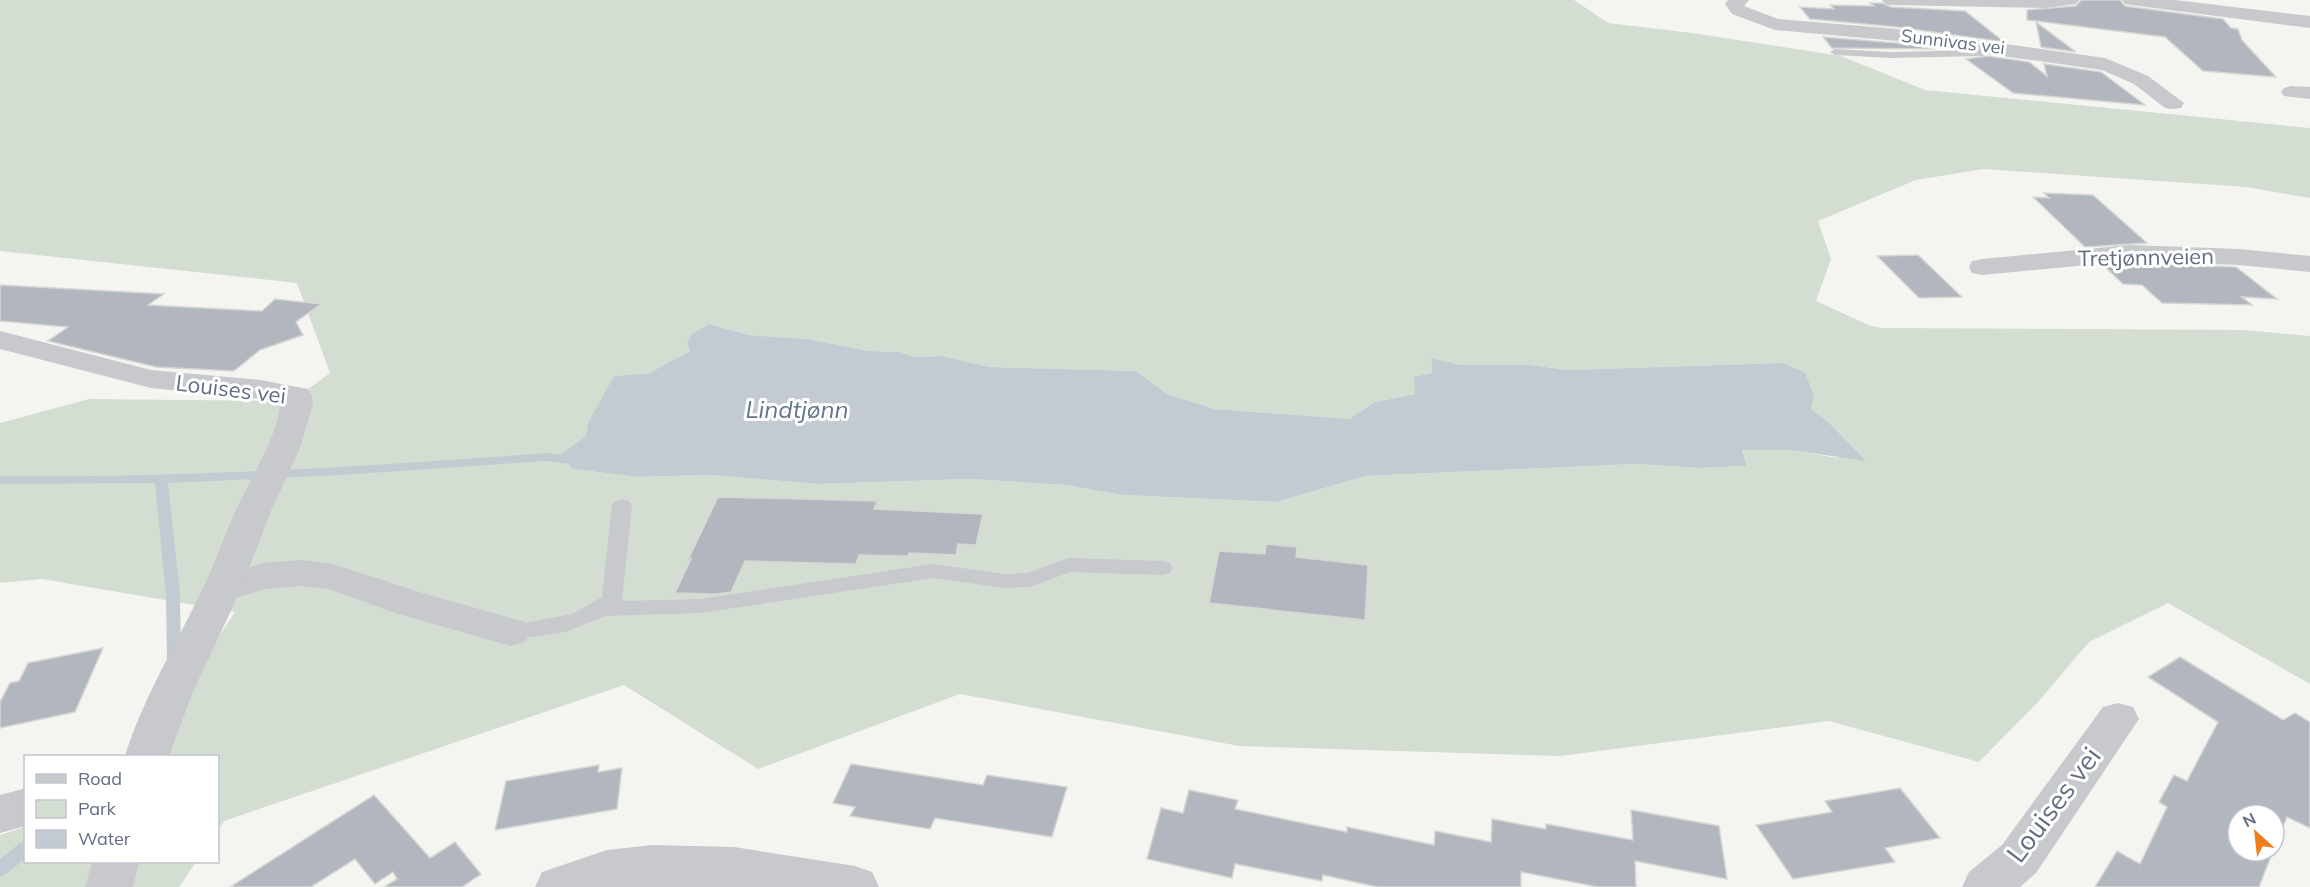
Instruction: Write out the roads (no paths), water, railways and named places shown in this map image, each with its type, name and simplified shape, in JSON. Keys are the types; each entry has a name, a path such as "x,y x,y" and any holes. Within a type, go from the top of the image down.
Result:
{"street":[{"name":"Sunnivas vei","path":"1740,0 1734,4 1738,10 1775,24 1982,46 2105,64 2124,70 2147,83 2173,103"},
{"name":"Sunnivas vei","path":"1891,0 2045,3 2070,0"},
{"path":"2131,0 2310,22"},
{"name":"Tretjønnveien","path":"1982,267 2130,253 2240,257 2310,264"},
{"name":"Louises vei","path":"0,340 151,380 195,386 279,391 296,396 297,404 283,448 222,589 171,694 147,755"},
{"path":"222,589 263,576 302,573 333,577 409,603 511,632"},
{"name":"Louises vei","path":"1986,887 2019,859 2118,719"},
{"path":"0,814 24,808"},
{"path":"559,887 607,871 652,866 734,868 855,887"}],"lane":[{"path":"1835,52 1890,55 1975,55 1985,51 1982,46"},
{"path":"511,632 562,624 588,617 604,609 612,600 622,505"},
{"path":"604,609 700,606 933,571 1005,581 1030,580 1068,565 1163,568"}],"water":[{"name":"Lindtjønn","path":"709,324 749,335 807,339 870,351 900,352 914,357 942,356 990,367 1136,371 1167,394 1215,409 1349,419 1375,402 1415,394 1414,377 1432,373 1431,358 1462,365 1530,365 1568,370 1783,363 1805,373 1814,396 1811,409 1829,423 1866,461 1790,450 1742,450 1746,466 1699,468 1635,464 1366,476 1276,502 1123,495 1065,485 969,479 818,484 710,475 637,477 573,469 560,455 586,436 588,423 614,376 649,373 690,351 687,343 692,334"}],"waterway":[{"path":"161,479 341,471 545,457 580,461"},
{"path":"0,480 161,479"},
{"path":"161,479 173,595 174,660"},
{"path":"0,869 24,850"}]}
